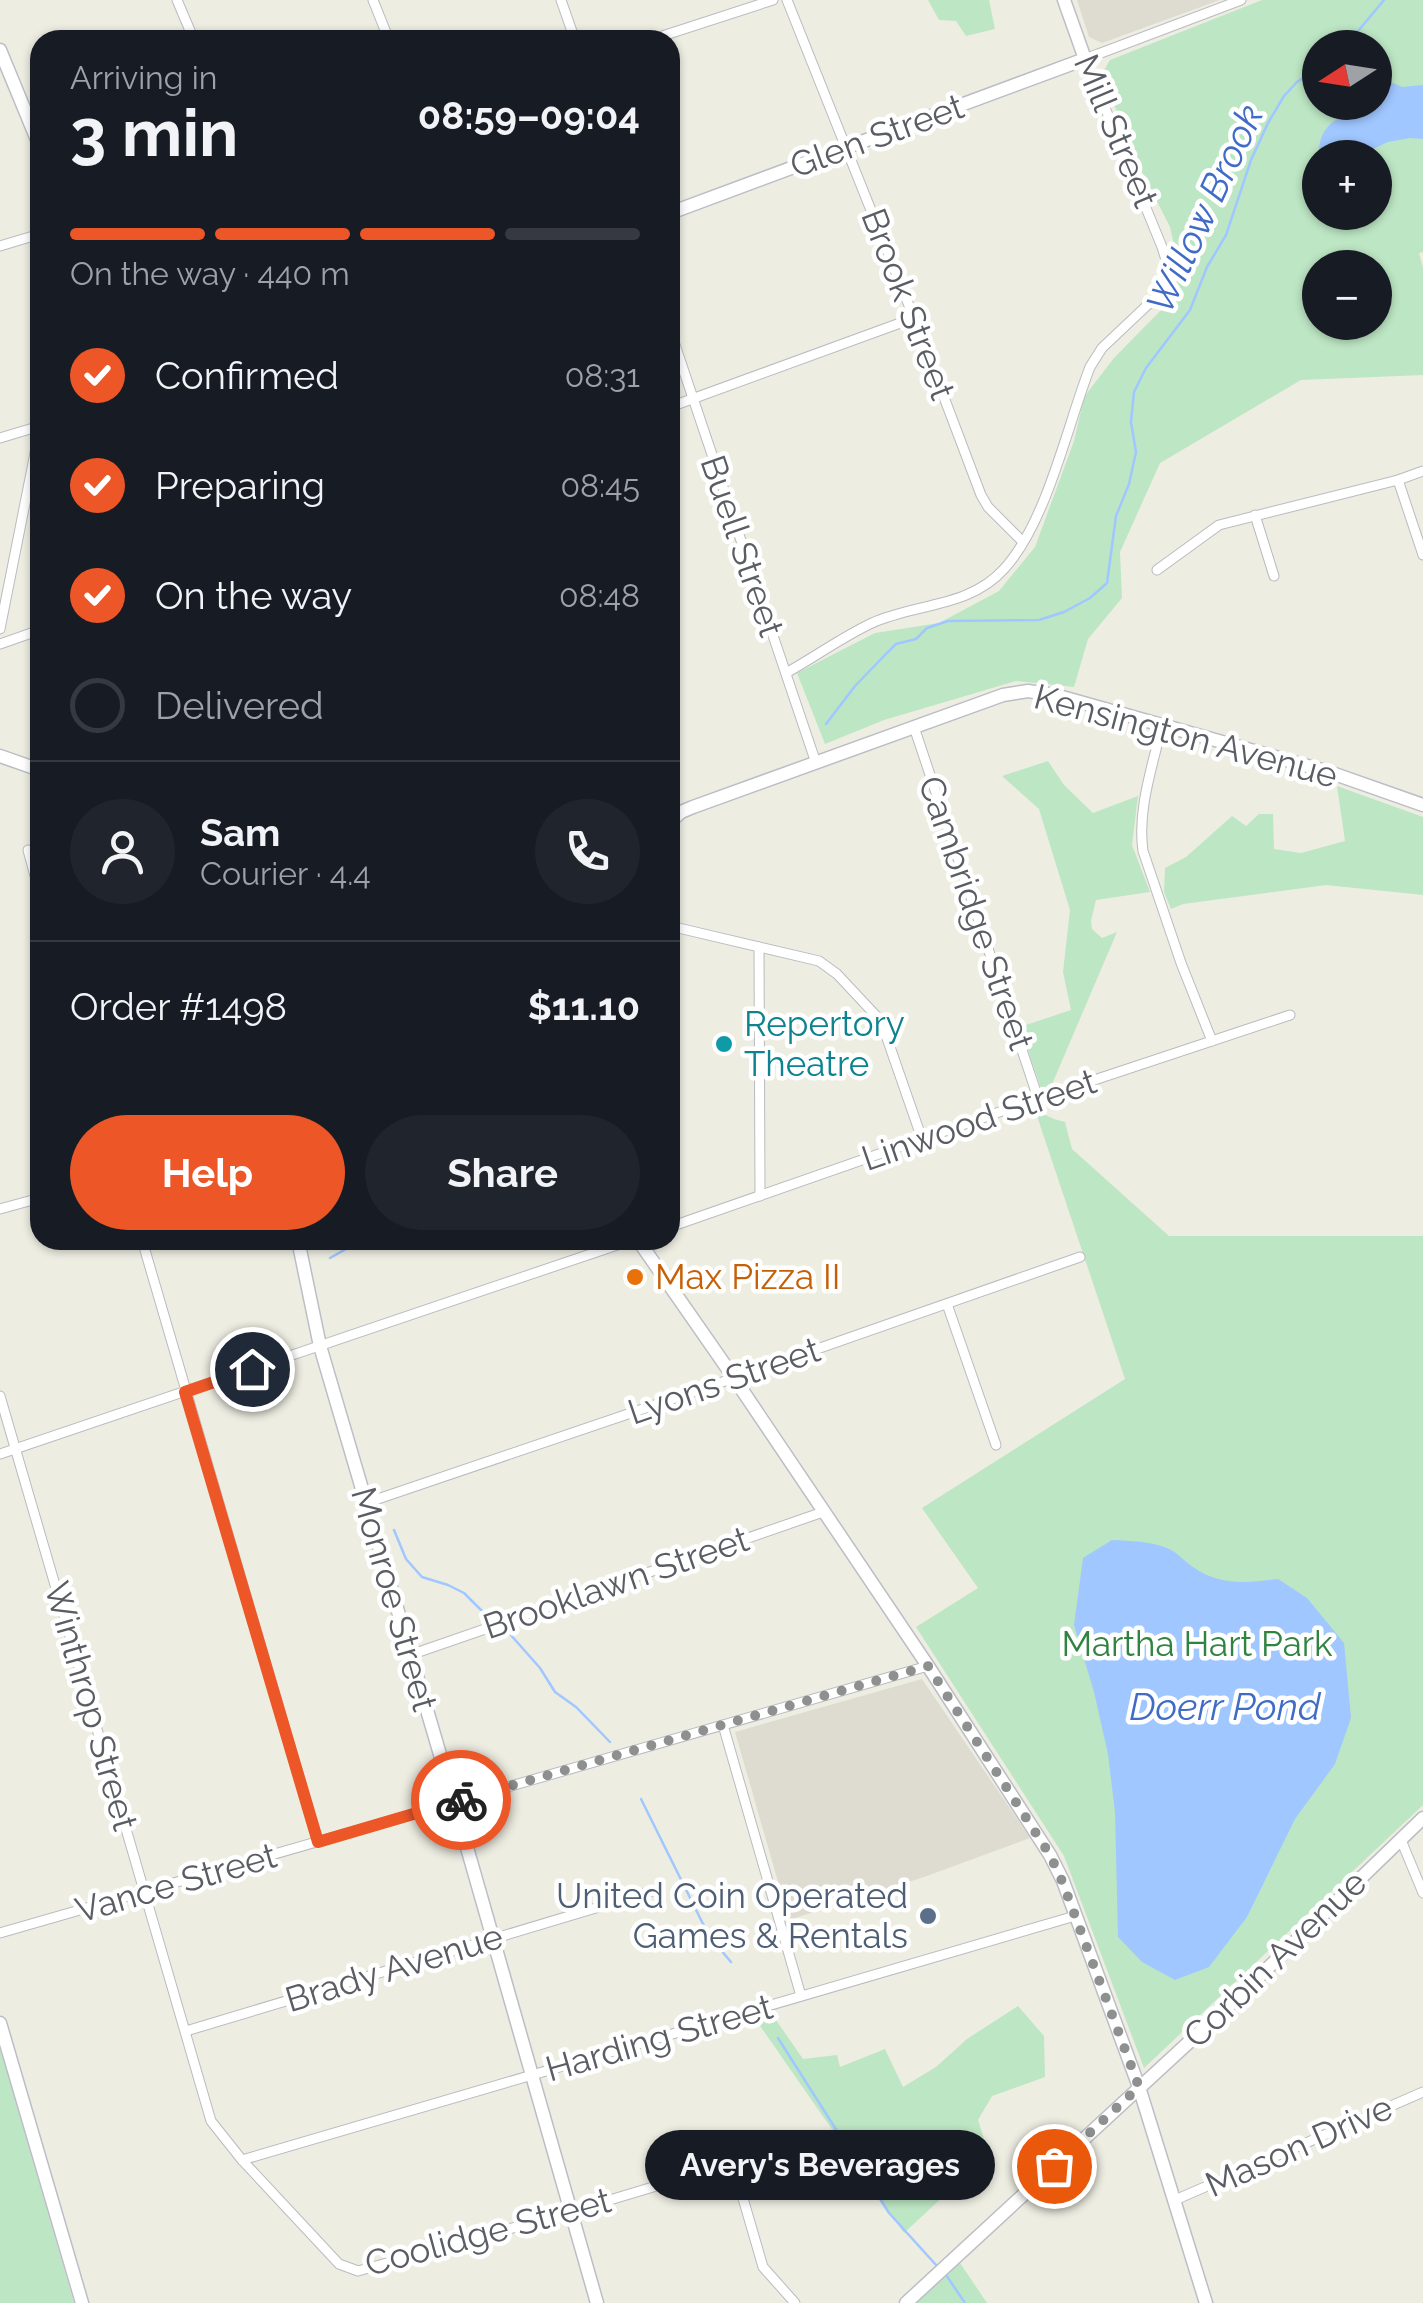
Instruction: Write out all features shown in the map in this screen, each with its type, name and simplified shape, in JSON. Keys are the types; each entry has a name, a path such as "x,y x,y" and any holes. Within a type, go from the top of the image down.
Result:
{"street":[{"path":"177,0 190,30"},
{"path":"372,0 386,30"},
{"path":"561,0 572,30"},
{"path":"680,30 773,0"},
{"name":"Brook Street","path":"788,0 981,494 1022,542"},
{"name":"Mill Street","path":"1022,542 1036,518 1090,366 1102,348 1156,296 1166,277 1154,221 1064,0"},
{"path":"1085,59 1241,0"},
{"path":"0,50 10,86 30,127"},
{"name":"Glen Street","path":"680,209 1085,59"},
{"path":"0,246 30,237"},
{"path":"680,404 914,318"},
{"name":"Buell Street","path":"680,362 816,763"},
{"path":"0,438 30,430"},
{"path":"1157,570 1219,525 1423,471"},
{"path":"0,629 30,478"},
{"path":"1398,480 1423,556"},
{"path":"1255,516 1274,576"},
{"path":"786,673 875,621 952,601 982,587 1004,570 1022,542"},
{"path":"0,644 30,634"},
{"name":"Kensington Avenue","path":"680,812 1025,690 1329,772 1423,805"},
{"path":"1162,725 1140,833 1181,963 1212,1041"},
{"name":"Cambridge Street","path":"914,727 1038,1098"},
{"path":"0,756 30,766"},
{"path":"28,850 30,857"},
{"path":"680,928 819,961 836,974 881,1021 922,1139"},
{"path":"759,947 760,1196"},
{"name":"Linwood Street","path":"680,1224 1290,1015"},
{"path":"0,1208 30,1200"},
{"path":"145,1250 318,1842"},
{"name":"Monroe Street","path":"300,1250 320,1346 597,2303"},
{"path":"0,1454 605,1250"},
{"path":"642,1250 734,1378 1033,1826 1062,1881 1139,2087 1206,2303"},
{"name":"Lyons Street","path":"366,1503 1080,1257"},
{"path":"946,1304 996,1445"},
{"name":"Winthrop Street","path":"0,1396 211,2121 339,2264"},
{"name":"Brooklawn Street","path":"410,1655 823,1512"},
{"name":"Vance Street","path":"0,1933 928,1666"},
{"path":"723,1725 801,1996"},
{"name":"Corbin Avenue","path":"906,2303 1239,1996 1423,1818"},
{"path":"1401,1840 1423,1893"},
{"name":"Brady Avenue","path":"186,2031 660,1889"},
{"name":"Harding Street","path":"242,2160 1075,1916"},
{"path":"0,2023 82,2303"},
{"name":"Mason Drive","path":"1175,2200 1423,2092"},
{"name":"Coolidge Street","path":"339,2264 358,2271 810,2140"},
{"path":"732,2164 763,2267 795,2303"}],"shaded area":[{"path":"1077,0 1220,0 1102,43 1089,37"},
{"path":"922,1679 1030,1838 789,1920 735,1732"}],"green space":[{"path":"928,0 989,0 995,29 966,36 956,21 939,20"},
{"path":"1262,0 1423,0 1423,252 1419,253 1423,268 1423,375 1301,380 1160,463 1120,552 1122,598 1088,639 1074,687 1016,681 884,720 825,744 797,673 875,633 939,623 999,591 1035,547 1074,441 1084,397 1114,358 1166,305 1180,273 1170,227 1136,160 1102,74 1110,60"},
{"path":"1048,761 1064,785 1093,813 1138,796 1132,845 1150,892 1096,900 1092,929 1102,938 1117,932 1053,1082 1055,1088 1041,1088 1020,1027 1071,1010 1063,972 1070,910 1039,809 1002,776"},
{"path":"1337,786 1423,817 1423,895 1326,885 1183,904 1171,909 1164,892 1165,868 1186,857 1232,816 1246,826 1259,814 1273,814 1274,849 1301,853 1345,841"},
{"name":"Martha Hart Park","path":"1035,1110 1065,1122 1072,1149 1169,1236 1423,1236 1423,1805 1144,2068 1064,1856 916,1627 978,1588 922,1508 1125,1379"},
{"path":"1018,2006 1044,2036 1045,2077 992,2096 978,2120 989,2154 904,2233 756,2020 779,2015 776,2020 803,2059 837,2055 840,2067 885,2049 903,2087"},
{"path":"0,2049 74,2303 0,2303"},
{"path":"960,2263 987,2303 916,2303"}],"water":[{"path":"1392,83 1402,87 1423,85 1423,139 1321,140 1332,123 1392,120"},
{"name":"Doerr Pond","path":"1112,1540 1167,1548 1203,1573 1223,1580 1278,1579 1307,1598 1344,1643 1351,1718 1335,1764 1295,1819 1247,1917 1209,1967 1175,1980 1142,1962 1118,1937 1115,1812 1108,1754 1074,1625 1083,1558"}],"waterway":[{"name":"Willow Brook","path":"1359,30 1384,0"},
{"name":"Willow Brook","path":"826,724 855,686 896,644 916,639 927,628 948,621 1039,620 1090,598 1107,583 1116,516 1136,452 1131,422 1134,392 1146,368 1190,310 1207,267 1226,235 1268,123 1284,96 1302,79"},
{"name":"Willow Brook","path":"330,1258 344,1250"},
{"name":"Willow Brook","path":"394,1530 406,1559 422,1577 464,1593 485,1614"},
{"name":"Willow Brook","path":"509,1633 555,1692 576,1707 610,1742"},
{"name":"Willow Brook","path":"641,1799 709,1936 731,1962"},
{"name":"Willow Brook","path":"778,2038 889,2213 937,2266"},
{"name":"Willow Brook","path":"946,2275 965,2303"}],"way so far":[{"path":"461,1800 928,1666 1050,1855 1139,2087 1054,2166"}],"place":[{"name":"Repertory Theatre","path":"724,1044"},
{"name":"Max Pizza II","path":"635,1277"},
{"name":"United Coin Operated Games & Rentals","path":"928,1916"},
{"name":"Avery's Beverages","path":"1054,2166"}],"route":[{"path":"252,1369 185,1392 318,1842 461,1800"}]}
